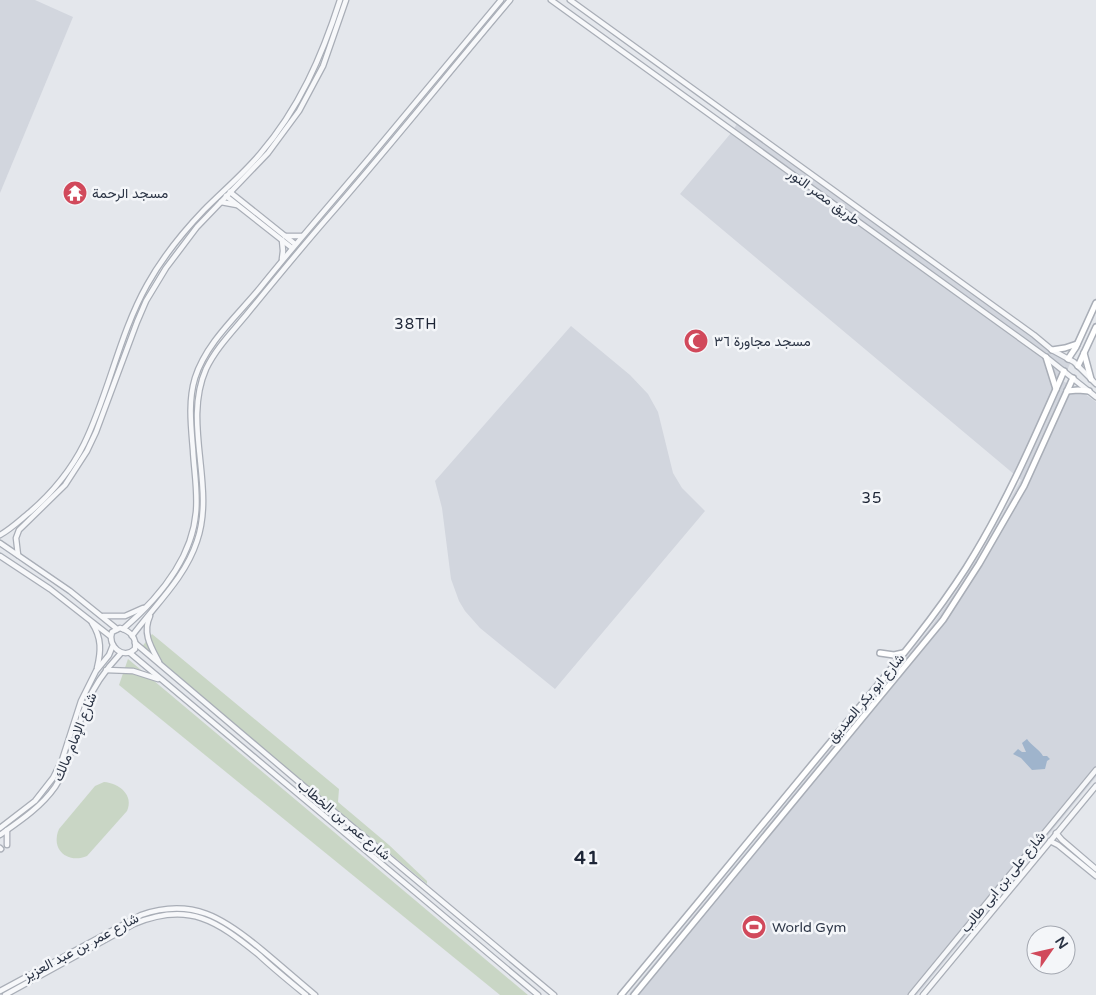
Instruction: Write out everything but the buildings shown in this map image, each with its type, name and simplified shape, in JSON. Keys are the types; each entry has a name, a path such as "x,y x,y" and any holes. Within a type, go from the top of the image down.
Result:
{"main road":[{"path":"1068,359 1078,344 1096,303"},
{"path":"1078,366 1096,326"},
{"path":"1052,350 1078,344"},
{"path":"1084,353 1091,379"},
{"path":"1046,357 1056,389"},
{"name":"شارع ابو بكر الصديق","path":"621,995 904,653 949,593 971,559 1012,487 1064,371"},
{"name":"شارع ابو بكر الصديق","path":"634,995 908,663 947,613 980,564 1024,486 1073,378"},
{"path":"1067,392 1089,391"},
{"path":"1047,411 1052,411 1056,415"},
{"path":"880,653 894,655 904,653"},
{"path":"786,795 794,801"},
{"path":"680,924 687,930"},
{"path":"658,950 666,956"}],"street":[{"path":"0,535 46,496 76,459 95,418 141,296 166,255 194,221 255,160 276,134 313,73 340,0"},
{"path":"18,555 16,538 20,530 65,485 81,462 94,436 141,311 166,268 198,227 268,153 304,103 326,58 346,0"},
{"path":"123,629 140,615 170,578 180,563 191,535 196,511 190,411 195,377 208,350 501,0"},
{"path":"132,636 176,582 198,540 202,520 202,504 197,411 200,387 211,360 217,350 286,266 348,195 510,0"},
{"name":"طريق مصر النور","path":"551,0 1046,357 1096,397"},
{"name":"طريق مصر النور","path":"570,0 1052,350 1078,366 1096,384"},
{"path":"660,78 664,76 665,69"},
{"path":"670,85 669,80 675,76"},
{"path":"802,182 807,178 808,172"},
{"path":"813,190 814,183 820,181"},
{"path":"238,184 240,200"},
{"path":"228,194 240,200 283,238 302,236"},
{"path":"228,194 238,206 294,246"},
{"path":"221,202 238,206"},
{"path":"282,260 283,238"},
{"path":"166,255 172,259"},
{"path":"161,264 164,263 166,268"},
{"path":"980,309 985,306 985,300"},
{"path":"991,317 991,313 996,308"},
{"path":"120,348 126,350"},
{"path":"76,459 81,462"},
{"path":"0,544 70,590 117,628 123,629 132,636 135,643 134,649 130,653 121,653 113,645 110,636 50,589 0,556"},
{"path":"180,563 186,566"},
{"path":"102,616 126,616 147,606"},
{"path":"156,606 148,619 147,635 161,665"},
{"path":"90,620 97,632 100,646 96,671"},
{"path":"110,636 117,628"},
{"name":"شارع عمر بن الخطاب","path":"135,643 554,995"},
{"name":"شارع الإمام مالك","path":"0,828 35,801 53,778 62,760 79,706 96,671 109,655 113,645"},
{"name":"شارع الإمام مالك","path":"0,835 40,804 58,781 70,754 86,705 96,684 121,653"},
{"name":"شارع عمر بن الخطاب","path":"130,653 538,995"},
{"path":"106,670 133,671 166,683"},
{"path":"204,716 206,710 211,708"},
{"name":"شارع على بن ابى طالب","path":"911,995 1096,770"},
{"name":"شارع على بن ابى طالب","path":"925,994 1096,786"},
{"path":"7,830 7,845"},
{"path":"1056,833 1096,869"},
{"path":"1050,841 1058,844 1096,876"},
{"path":"1017,866 1025,872"},
{"path":"1007,877 1012,878 1016,883"},
{"name":"شارع عمر بن عبد العزيز","path":"5,995 131,919 161,909 183,908 200,911 221,920 246,937 315,995"},
{"name":"شارع عمر بن عبد العزيز","path":"0,991 15,983 27,980 134,924 162,916 181,915 205,919 225,928 306,995"},
{"path":"242,942 246,937"},
{"path":"954,942 952,951 961,949"},
{"path":"487,953 494,951 491,943"},
{"path":"504,967 503,959 510,958"},
{"path":"939,961 944,958 947,959 946,967"},
{"path":"15,983 18,988"},
{"path":"299,989 299,995"}],"shaded area":[{"path":"0,0 35,0 73,17 0,193"},
{"path":"737,124 898,232 1071,361 1063,381 1096,402 1096,777 917,995 628,995 930,628 961,584 1021,480 680,194"},
{"path":"571,326 630,375 648,394 658,412 673,473 682,488 705,511 555,689 480,628 459,601 451,579 442,508 435,481"}],"green space":[{"path":"152,634 339,789 338,802 389,845 427,881 427,884 141,648"},
{"path":"128,659 528,995 500,995 119,685"},
{"path":"104,782 120,787 124,791 129,805 127,811 87,856 80,858 67,857 59,849 57,843 59,829 95,786"}],"water":[{"path":"1027,739 1043,756 1047,756 1050,759 1047,761 1045,769 1032,770 1021,758 1013,754 1018,749 1026,752 1022,743"}],"place":[{"name":"مسجد الرحمة","path":"75,193"},
{"name":"مسجد مجاورة ٣٦","path":"696,341"},
{"name":"World Gym","path":"754,927"}],"district":[{"name":"38TH","path":"416,324"},
{"name":"35","path":"872,498"},
{"name":"41","path":"587,858"}]}
